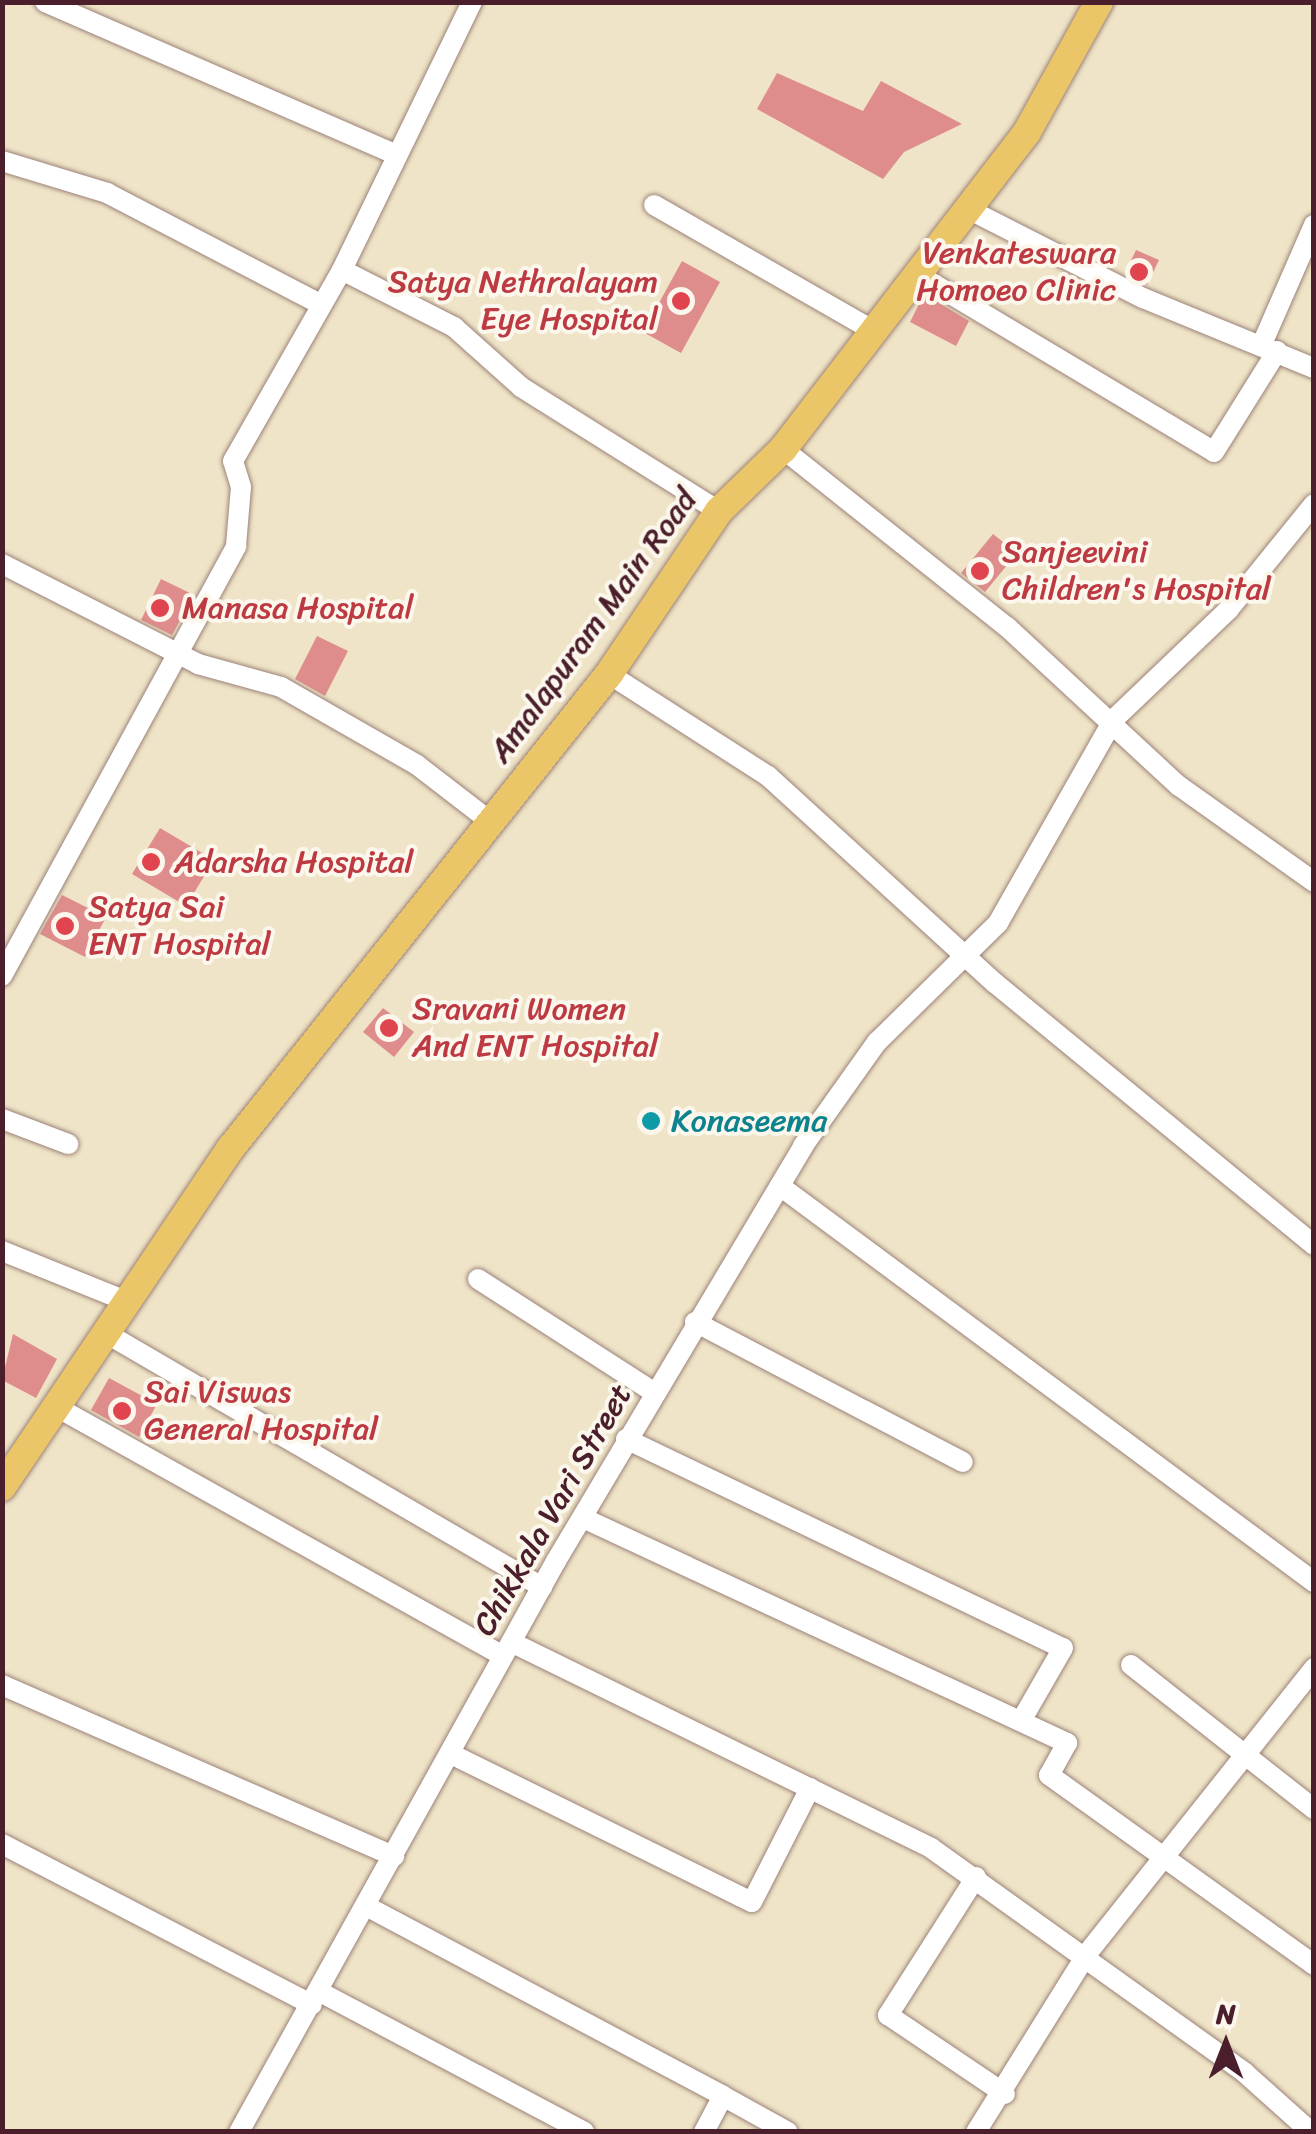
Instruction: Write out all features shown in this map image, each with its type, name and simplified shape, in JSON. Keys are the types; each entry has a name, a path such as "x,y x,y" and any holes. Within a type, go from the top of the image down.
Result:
{"highway":[{"name":"Amalapuram Main Road","path":"2,1487 123,1300 231,1148 609,674 719,511 784,448 1027,132 1099,2"}],"street":[{"path":"45,2 394,154"},
{"path":"2,976 236,546 241,487 233,461 318,303 342,270 394,154 472,2"},
{"path":"2,161 106,193 318,303"},
{"path":"654,206 874,331"},
{"path":"968,209 1143,298 1314,368"},
{"path":"917,274 1214,452 1270,347 1314,225"},
{"path":"342,270 454,327 521,387 719,511"},
{"path":"784,448 1114,719 1179,786 1314,882"},
{"name":"Chikkala Vari Street","path":"240,2132 626,1439 780,1186 876,1042 998,922 1114,719 1229,609 1314,504"},
{"path":"2,564 179,652 280,687 394,750 491,822"},
{"path":"609,674 768,776 967,953 1314,1244"},
{"path":"2,1120 68,1144"},
{"path":"780,1186 1314,1582"},
{"path":"2,1251 123,1300"},
{"path":"478,1279 654,1393"},
{"path":"695,1322 963,1462"},
{"path":"104,1332 542,1587"},
{"path":"54,1405 508,1649 810,1788 976,1877 1086,1955 1311,2132"},
{"path":"626,1439 1063,1648 1022,1721"},
{"path":"583,1518 1067,1743 1049,1775 1314,1965"},
{"path":"1130,1665 1314,1808"},
{"path":"976,2132 1005,2094 1086,1955 1314,1668"},
{"path":"2,1685 394,1856"},
{"path":"451,1754 752,1902 810,1788"},
{"path":"2,1844 584,2132"},
{"path":"976,1877 888,2016 1005,2094"},
{"path":"366,1906 788,2132"},
{"path":"704,2132 723,2096"}],"building":[{"path":"777,73 863,111 881,81 962,124 904,152 883,179 757,109"},
{"path":"1136,250 1159,260 1147,285 1125,273"},
{"path":"682,261 720,282 681,353 643,332"},
{"path":"924,294 969,321 956,346 910,322"},
{"path":"993,534 1017,553 985,592 961,573"},
{"path":"161,579 194,595 172,635 141,620"},
{"path":"317,636 348,651 325,696 295,679"},
{"path":"160,828 214,860 186,906 132,874"},
{"path":"62,895 106,917 85,957 40,934"},
{"path":"383,1008 414,1032 394,1057 363,1032"},
{"path":"13,1334 57,1359 36,1398 2,1380"},
{"path":"109,1378 157,1404 139,1437 91,1410"}],"place":[{"name":"Venkateswara Homoeo Clinic","path":"1139,272"},
{"name":"Satya Nethralayam Eye Hospital","path":"681,301"},
{"name":"Sanjeevini Children's Hospital","path":"980,571"},
{"name":"Manasa Hospital","path":"160,608"},
{"name":"Adarsha Hospital","path":"151,862"},
{"name":"Satya Sai ENT Hospital","path":"65,926"},
{"name":"Sravani Women And ENT Hospital","path":"389,1028"},
{"name":"Konaseema","path":"651,1121"},
{"name":"Sai Viswas General Hospital","path":"122,1411"}]}
